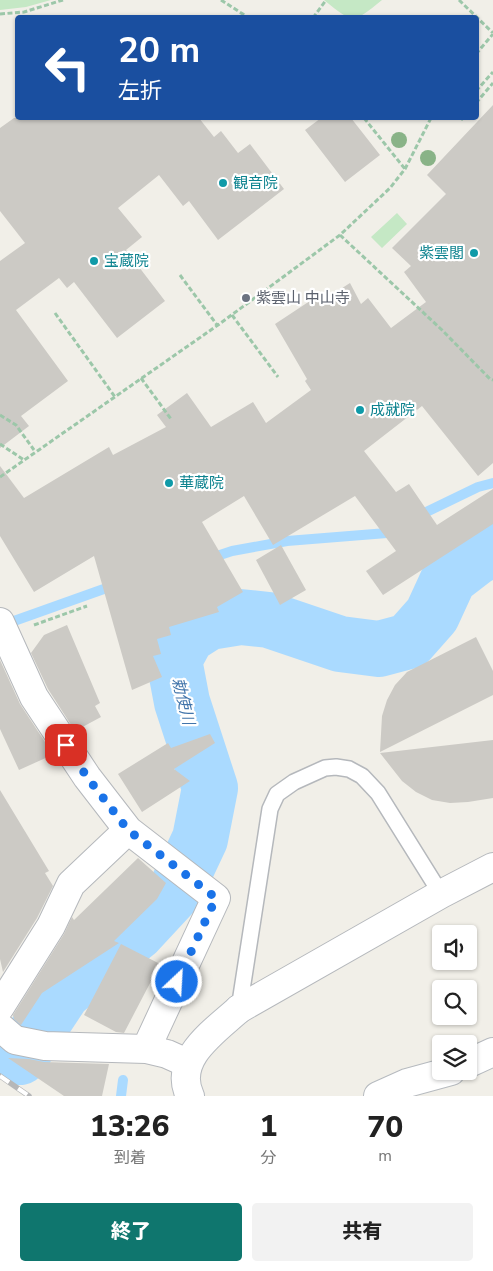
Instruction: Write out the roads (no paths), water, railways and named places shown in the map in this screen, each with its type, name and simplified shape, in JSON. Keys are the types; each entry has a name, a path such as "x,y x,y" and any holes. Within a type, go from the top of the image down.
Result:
{"street":[{"path":"3,628 34,697 87,777 128,830 216,898 146,1049"},
{"path":"0,1007 51,926 71,884 128,830"},
{"path":"190,1096 185,1077 188,1063 202,1043 239,1010 441,894 493,867"},
{"path":"8,1033 45,1046 146,1049 167,1054 188,1063"},
{"path":"477,1059 493,1052"},
{"path":"387,1094 407,1083 432,1076"}],"lane":[{"path":"239,1010 270,809 278,794 294,782 325,768 336,767 348,769 362,776 378,793 441,894"}],"waterway":[{"path":"416,517 478,487 493,483"},
{"path":"208,559 232,551 287,541 387,533 395,529"},
{"name":"勅使川","path":"20,1057 63,992 137,932 176,890 200,839 210,788 182,702 174,660 187,636 209,622 240,617 269,620 340,644 379,649 409,641 432,615 449,578 475,558 493,548"},
{"path":"14,621 115,585"},
{"path":"121,1096 123,1080"}],"railway":[{"path":"0,1076 29,1096"}],"place":[{"name":"観音院","path":"223,183"},
{"name":"紫雲閣","path":"474,253"},
{"name":"宝蔵院","path":"94,261"},
{"name":"紫雲山 中山寺","path":"246,298"},
{"name":"成就院","path":"360,410"},
{"name":"華蔵院","path":"169,483"}]}
